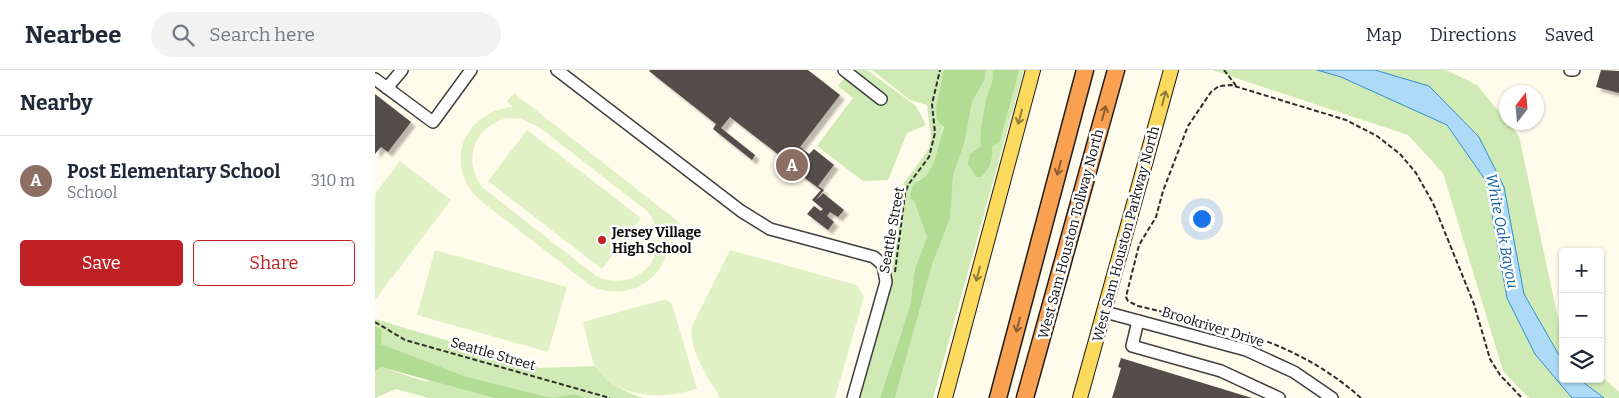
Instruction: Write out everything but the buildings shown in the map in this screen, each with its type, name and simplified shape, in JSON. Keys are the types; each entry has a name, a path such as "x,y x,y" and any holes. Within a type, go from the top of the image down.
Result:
{"highway":[{"name":"West Sam Houston Tollway North","path":"998,398 1085,70"},
{"name":"West Sam Houston Tollway North","path":"1025,398 1116,70"}],"main road":[{"path":"945,398 1033,70"},
{"name":"West Sam Houston Parkway North","path":"1081,398 1171,70"}],"street":[{"path":"387,88 402,70"},
{"path":"375,79 433,122 471,70"},
{"path":"557,70 741,212 770,229 874,257 883,265 886,282 853,398"},
{"path":"844,70 881,99"},
{"name":"Brookriver Drive","path":"1105,312 1246,350 1294,372 1332,398"},
{"path":"1138,321 1132,346 1221,371 1258,393 1279,398"}],"path":[{"name":"Seattle Street","path":"893,280 901,236 905,194 908,185 929,157 935,133 931,104 940,70"},
{"path":"1224,70 1237,87"},
{"path":"1361,398 1331,373 1275,343 1236,329 1138,306 1132,304 1126,297 1139,245 1156,217 1163,191 1188,126 1215,88 1225,85 1237,87 1346,120 1377,136 1400,154 1416,174 1433,203 1471,295 1490,359 1500,375 1522,398"},
{"name":"Seattle Street","path":"375,322 405,340 610,398"}],"green space":[{"path":"850,70 867,70 916,106 926,125 907,133 888,180 863,181 817,146 853,98 838,86"},
{"path":"872,70 952,70 936,156 932,168 927,175 917,180 914,201 927,237 915,268 910,306 880,398 855,398 889,282 903,184 929,149 931,137 927,105 910,100"},
{"path":"944,70 986,70 985,79 972,102 965,141 953,176 950,218 933,262 895,398 880,398 910,306 915,268 927,237 914,201 910,198 913,186 927,174 932,165 944,127 937,120 936,108"},
{"path":"986,70 1024,70 933,398 895,398 933,262 949,218 953,176 965,141 972,102 985,79"},
{"path":"993,70 1019,70 1000,141 992,147 992,156 987,170 981,177 976,177 968,164 970,154 981,146 982,124 987,97 993,80"},
{"path":"1212,70 1446,70 1477,85 1499,112 1499,130 1514,130 1519,136 1559,323 1559,383 1604,383 1604,379 1619,392 1619,398 1529,398 1503,371 1443,173 1408,135"},
{"path":"514,93 680,223 674,232 668,228 669,244 665,259 658,271 648,281 635,288 621,291 606,291 591,286 481,201 469,187 462,173 463,143 470,130 481,119 495,111 513,107 507,101","holes":["508,118 521,119 539,127 647,211 655,226 658,240 656,254 649,265 639,274 627,280 612,281 596,276 483,188 476,178 473,167 475,145 487,128 497,122"]},
{"path":"527,130 641,218 602,269 488,181"},
{"path":"400,161 451,200 375,300 375,194"},
{"path":"435,250 567,287 548,352 417,315"},
{"path":"730,250 857,285 864,297 835,398 720,398 696,354 693,345 692,326"},
{"path":"666,299 672,304 697,389 676,394 649,395 639,394 615,386 596,367 583,322"},
{"path":"375,319 539,368 595,366 616,386 643,398 585,398 575,394 552,398 464,376 380,344 382,330 375,326"},
{"path":"375,326 382,330 381,344 464,376 552,398 494,398 381,367 375,371"},
{"path":"381,367 423,381 433,381 494,398 429,398 396,389 375,398 375,371"},
{"path":"575,394 585,398 552,398"}],"water":[{"name":"White Oak Bayou","path":"1317,70 1375,70 1429,86 1479,137 1504,187 1524,294 1559,355 1559,383 1535,354 1507,298 1486,181 1447,125 1341,77"},
{"path":"1559,383 1584,383 1604,398 1572,398"}],"place":[{"name":"Post Elementary School","path":"792,165"},
{"name":"Jersey Village High School","path":"602,240"}]}
